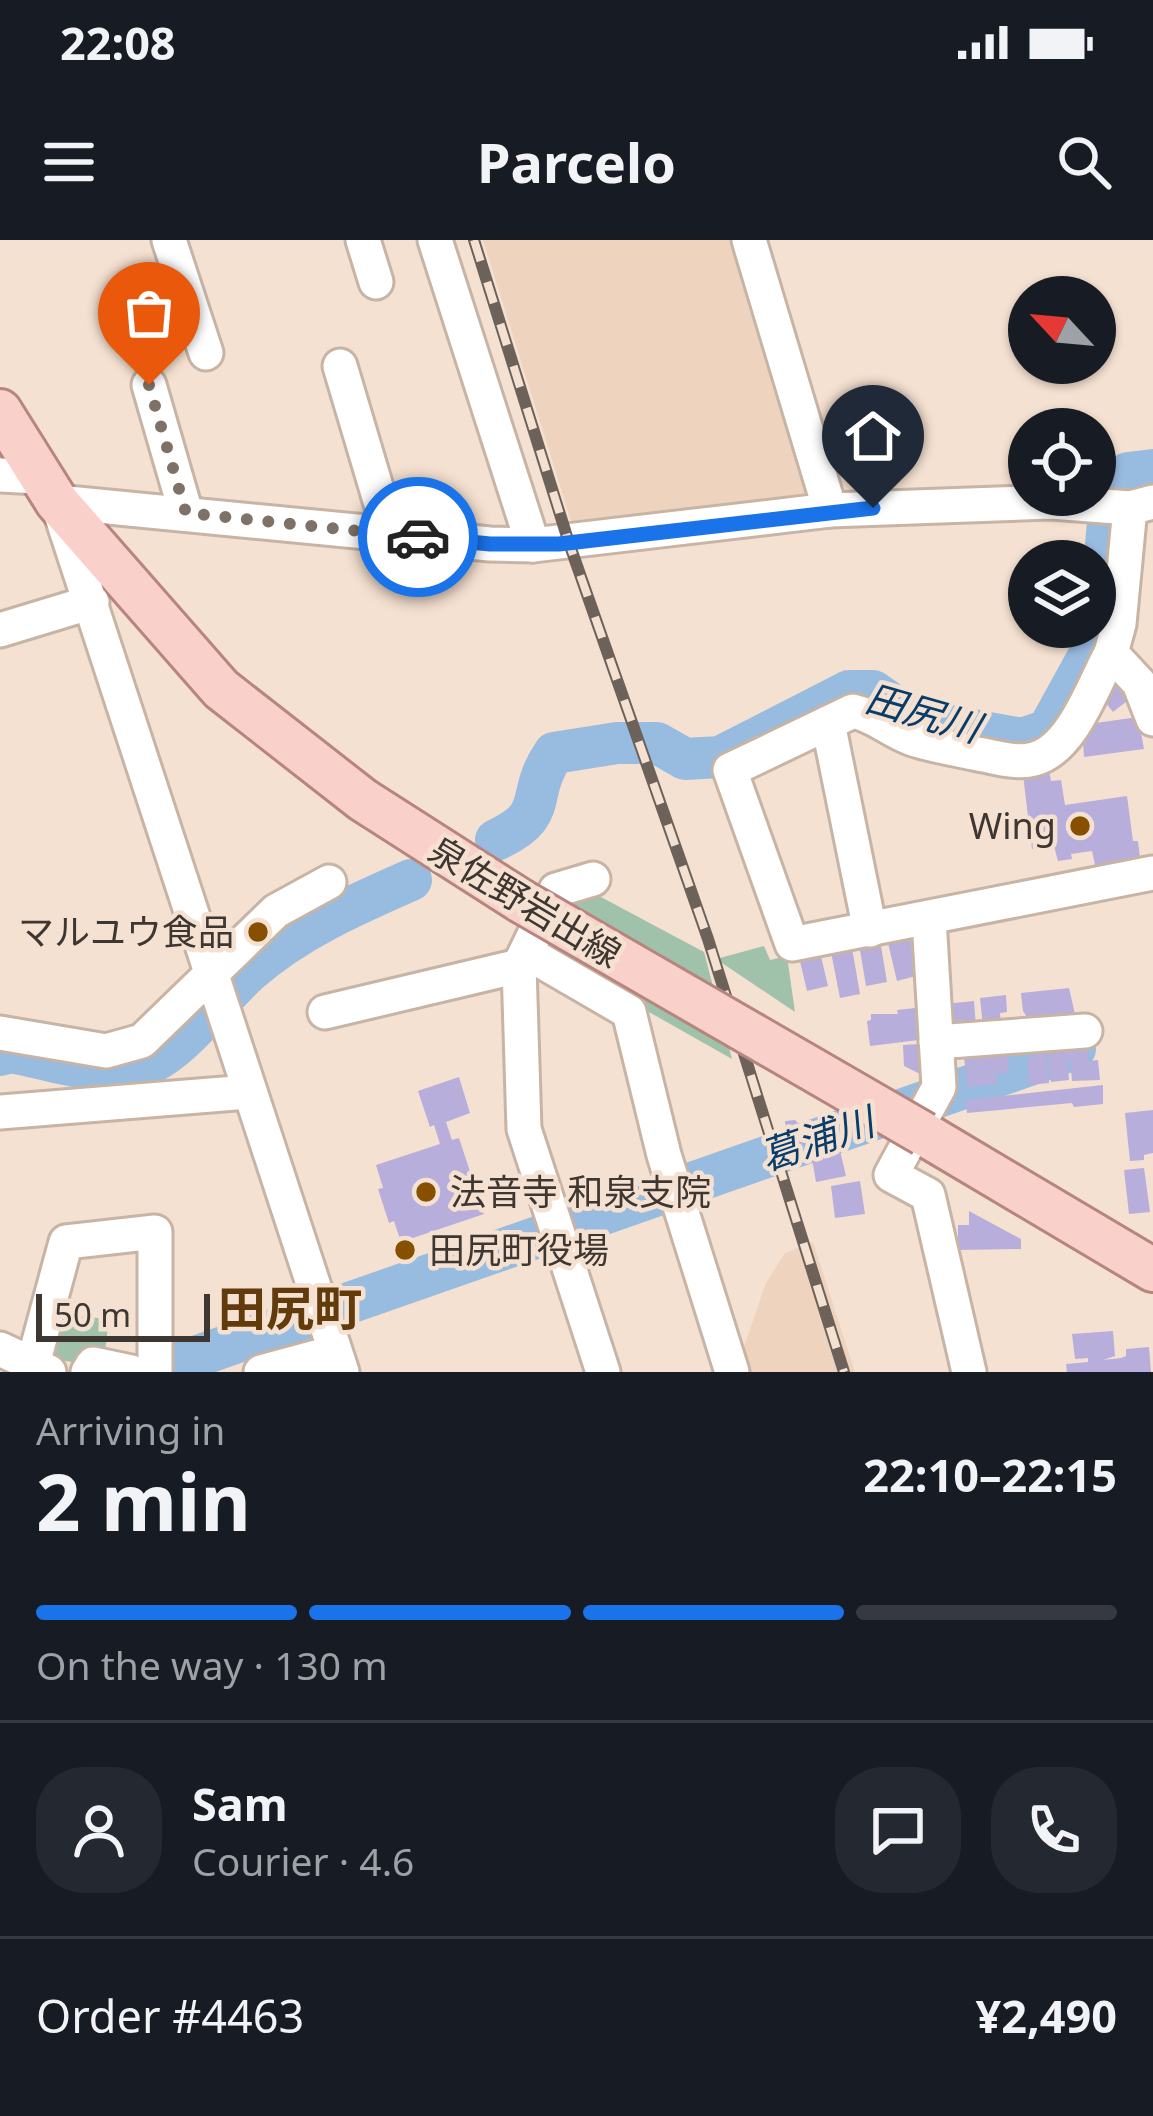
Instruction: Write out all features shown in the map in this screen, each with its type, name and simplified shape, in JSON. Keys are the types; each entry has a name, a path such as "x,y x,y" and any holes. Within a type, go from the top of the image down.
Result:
{"main road":[{"name":"泉佐野岩出線","path":"0,411 32,485 221,689 363,800 521,901 1153,1270"}],"street":[{"path":"169,240 206,353"},
{"path":"363,240 376,282"},
{"path":"435,240 533,544"},
{"path":"748,240 830,510"},
{"path":"340,366 389,534"},
{"path":"149,385 186,513"},
{"path":"32,485 186,513 533,544 830,510 976,503 1122,505 1119,624 1111,653 1055,747 1037,758 1012,761 919,741 854,711 730,770 792,944 1153,873"},
{"path":"32,485 92,602 339,1362 261,1372"},
{"path":"0,630 92,602"},
{"path":"1111,653 1138,683 1153,719"},
{"path":"828,723 870,930"},
{"path":"592,879 556,890 519,966 524,1129 601,1372"},
{"path":"0,1034 106,1051 123,1049 160,1028 211,970 276,911 329,882"},
{"path":"929,919 939,1088 891,1175 928,1195 969,1372"},
{"path":"325,1012 536,958 629,1012 664,1155 732,1372"},
{"path":"936,1042 1085,1031"},
{"path":"0,1112 248,1092"},
{"path":"0,1349 41,1368 66,1242 155,1232 155,1372"},
{"path":"88,1372 93,1364 131,1372"}],"shaded area":[{"path":"483,240 736,240 815,483 808,496 572,524"},
{"path":"813,1242 855,1372 743,1372 739,1361 766,1283 785,1253"}],"green space":[{"path":"584,888 704,952 732,1059 543,952 555,893"},
{"path":"764,946 770,960 787,956 795,1012 716,959"},
{"path":"56,1314 109,1319 105,1351 83,1364 50,1358"}],"building":[{"path":"1117,684 1127,701 1113,712 1102,698"},
{"path":"1138,717 1144,749 1084,757 1082,725"},
{"name":"Wing","path":"1049,770 1051,781 1061,780 1065,805 1127,796 1140,858 1095,865 1092,851 1058,861 1054,846 1032,849 1023,775"},
{"path":"910,937 916,976 897,981 888,943"},
{"path":"881,946 887,982 866,986 860,950"},
{"path":"852,948 860,994 840,998 831,952"},
{"path":"820,952 828,986 807,991 799,957"},
{"path":"1069,988 1076,1018 1036,1022 1036,1016 1027,1017 1023,1011 1021,993"},
{"path":"1006,995 1007,1012 1000,1013 1001,1026 983,1027 980,998"},
{"path":"974,1001 976,1028 948,1028 944,1004"},
{"path":"915,1008 919,1040 870,1046 867,1021 871,1014 898,1014 897,1010"},
{"path":"1046,1041 1087,1043 1088,1061 1098,1060 1100,1080 1072,1081 1070,1058 1069,1080 1051,1082"},
{"path":"921,1044 922,1075 904,1066 903,1045"},
{"path":"1045,1044 1049,1083 1029,1085 1027,1058 1033,1058 1032,1045"},
{"path":"1007,1045 1009,1073 996,1074 997,1084 967,1087 964,1057 977,1056 976,1048"},
{"path":"459,1077 470,1113 446,1122 452,1140 459,1138 484,1214 401,1242 394,1221 389,1223 376,1165 440,1144 418,1091"},
{"path":"1103,1085 1103,1104 967,1113 966,1100"},
{"path":"1153,1110 1153,1153 1144,1155 1144,1160 1130,1161 1125,1113"},
{"path":"795,1120 821,1135 822,1142 788,1146 785,1121"},
{"path":"838,1142 846,1176 816,1182 810,1147"},
{"path":"1144,1168 1150,1212 1129,1214 1124,1170"},
{"path":"860,1181 865,1214 835,1218 831,1186"},
{"path":"969,1211 1021,1239 1021,1249 958,1250 958,1225 969,1225"},
{"path":"1113,1331 1115,1356 1103,1360 1126,1356 1126,1349 1149,1347 1151,1372 1067,1372 1066,1364 1088,1362 1088,1358 1075,1359 1072,1334"}],"waterway":[{"name":"田尻川","path":"496,840 531,813 554,753 617,743 657,743 685,759 720,757 849,691 873,691 907,715 939,724 1022,739 1048,730 1097,641 1111,491 1128,473 1153,470"},
{"name":"田尻川","path":"0,1055 11,1052 110,1071 139,1068 169,1051 250,971 287,943 411,880"},
{"name":"葛浦川","path":"152,1372 1075,1049"}],"railway":[{"path":"474,240 569,543 708,939 844,1372"}],"way so far":[{"path":"149,385 186,513 418,537"}],"place":[{"name":"Wing","path":"1080,826"},
{"name":"マルユウ食品","path":"258,932"},
{"name":"法音寺 和泉支院","path":"426,1192"},
{"name":"田尻町役場","path":"405,1250"}],"district":[{"name":"田尻町","path":"290,1309"}],"route":[{"path":"418,537 559,544 873,508"}]}
